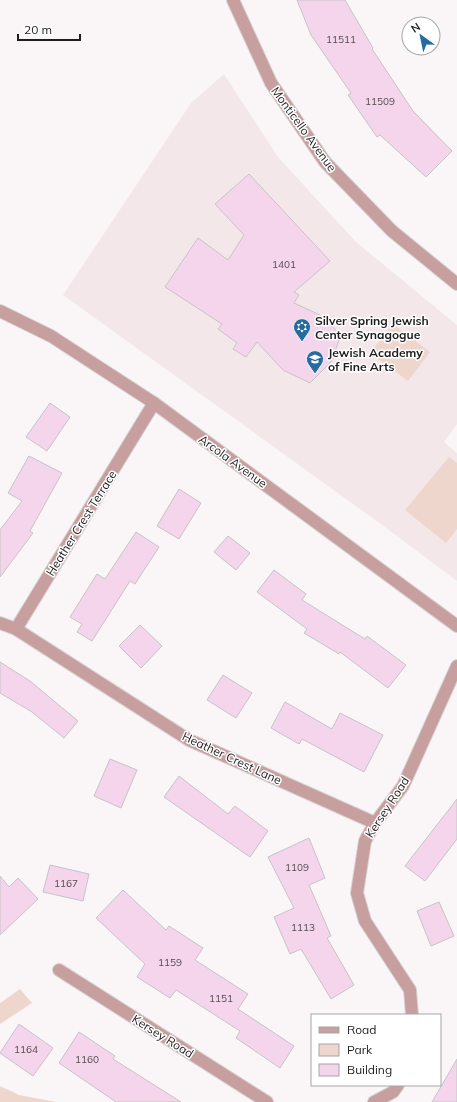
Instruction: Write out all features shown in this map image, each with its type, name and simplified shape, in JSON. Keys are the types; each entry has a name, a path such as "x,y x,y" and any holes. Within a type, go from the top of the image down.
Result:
{"street":[{"name":"Monticello Avenue","path":"233,0 271,83 325,162 392,231 457,284"},
{"name":"Arcola Avenue","path":"0,311 52,336 154,403 457,626"},
{"name":"Heather Crest Terrace","path":"16,629 154,403"},
{"path":"0,622 16,629"},
{"name":"Heather Crest Lane","path":"16,629 189,740 375,823"},
{"name":"Kersey Road","path":"412,1014 410,990 365,921 357,893 365,840 375,823 403,786 457,666"},
{"name":"Kersey Road","path":"59,970 267,1102"},
{"path":"374,1102 393,1092 397,1086"}],"shaded area":[{"name":"Jewish Academy of Fine Arts","path":"224,74 278,157 356,242 457,325 457,424 444,442 457,453 457,581 378,522 63,295 191,103"}],"green space":[{"path":"393,324 430,352 408,381 370,353"},
{"path":"449,457 457,463 457,529 446,543 405,510"},
{"path":"20,989 32,1003 0,1024 0,1003"},
{"path":"0,1086 19,1095 56,1102 0,1102"}],"building":[{"path":"297,0 345,0 373,48 372,49 413,111 452,151 426,177 380,135 377,137 348,95 351,93 311,35"},
{"path":"249,174 330,261 294,292 299,295 294,303 320,315 341,335 331,362 310,383 283,370 257,342 246,357 233,349 237,343 218,329 222,324 165,287 198,238 228,260 244,235 215,204"},
{"path":"50,403 70,417 47,451 26,437"},
{"path":"29,456 62,473 30,531 33,533 0,577 0,530 22,501 8,493"},
{"path":"179,489 201,503 179,539 157,526"},
{"path":"136,532 159,547 135,584 130,581 92,641 77,632 82,624 70,617 97,574 105,579"},
{"path":"228,536 250,553 236,570 214,552"},
{"path":"274,570 306,594 302,600 365,639 367,636 406,665 388,688 340,652 339,654 304,633 307,629 257,592"},
{"path":"140,625 162,646 141,668 119,646"},
{"path":"0,662 30,681 78,721 64,738 32,712 0,693"},
{"path":"223,675 252,693 236,718 207,700"},
{"path":"285,702 332,729 340,713 383,735 364,772 302,739 299,744 271,728"},
{"path":"110,759 137,770 121,808 94,796"},
{"path":"179,776 228,814 235,806 268,831 250,857 164,797"},
{"path":"457,799 457,839 425,881 405,866"},
{"path":"309,838 325,878 309,885 331,936 327,938 354,985 331,999 301,949 290,954 274,917 294,908 268,857"},
{"path":"50,865 89,874 83,901 43,892"},
{"path":"0,876 9,887 18,878 38,899 0,935"},
{"path":"123,890 166,930 169,926 203,948 195,960 248,994 238,1009 294,1046 280,1068 236,1038 240,1031 176,990 170,998 137,977 145,964 96,918"},
{"path":"439,902 454,936 431,946 417,911"},
{"path":"19,1024 53,1048 33,1076 0,1053"},
{"path":"79,1032 115,1056 113,1059 181,1102 116,1102 59,1063"},
{"path":"457,1059 457,1102 432,1102"}],"place":[{"name":"Silver Spring Jewish Center Synagogue","path":"302,342"},
{"name":"Jewish Academy of Fine Arts","path":"315,374"}]}
